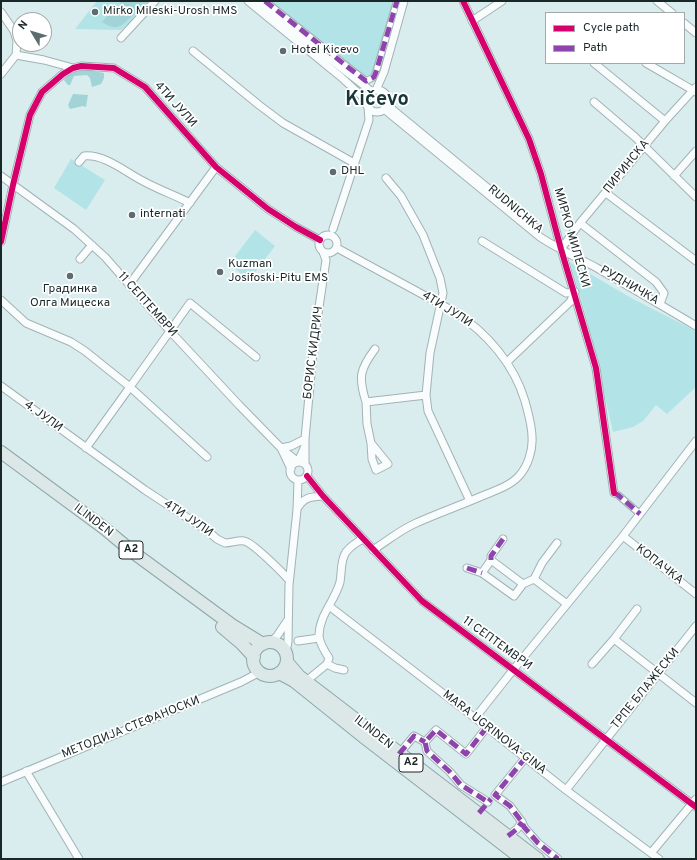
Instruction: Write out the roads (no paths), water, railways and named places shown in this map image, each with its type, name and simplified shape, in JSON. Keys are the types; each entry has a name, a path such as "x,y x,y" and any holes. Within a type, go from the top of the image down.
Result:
{"main road":[{"name":"ILINDEN","path":"1,452 226,621 248,636 280,646 286,658 299,676 538,859"},
{"name":"ILINDEN","path":"1,460 210,617 233,636 254,657 256,668 260,672 269,676 279,673 294,681 365,738 522,859"},
{"path":"254,657 256,652 267,643"},
{"path":"279,673 283,670 286,658"}],"street":[{"path":"121,38 156,1"},
{"path":"248,1 341,77 365,99 368,108 369,120 333,229 320,240 320,247 326,260"},
{"path":"256,1 376,91 388,98 384,109 369,120"},
{"path":"265,1 366,81 374,77 376,72 397,1"},
{"path":"365,99 376,91 384,72 404,1"},
{"name":"МИРКО МИЛЕСКИ","path":"463,1 529,139 541,174 561,249 575,292 596,368 614,494"},
{"path":"472,21 502,1"},
{"path":"657,1 671,12"},
{"path":"1,12 14,31 17,41 16,55 1,74"},
{"path":"685,24 696,33"},
{"path":"192,51 283,123 354,164"},
{"path":"16,55 44,60 73,68"},
{"path":"595,64 666,121"},
{"path":"648,64 695,90"},
{"name":"4ТИ ЈУЛИ","path":"73,68 81,66 114,68 145,87 216,167 268,209 320,240"},
{"path":"1,242 30,115 42,92 63,74 73,68"},
{"name":"ПИРИНСКА","path":"561,249 580,223 644,146 695,90"},
{"path":"594,102 644,146 696,197"},
{"path":"368,108 373,112 384,109"},
{"name":"RUDNICHKA","path":"384,109 561,249"},
{"path":"674,176 696,151"},
{"path":"79,162 84,156 89,156 111,163 142,181 190,203"},
{"path":"130,285 216,167"},
{"name":"11 СЕПТЕМВРИ","path":"1,176 58,216 105,257 170,331 281,448"},
{"path":"386,178 401,196 423,235 440,278 443,293 430,353 426,395 428,411 470,501"},
{"path":"1,184 13,185"},
{"path":"606,193 696,261"},
{"path":"580,223 656,282 664,293 660,304"},
{"path":"326,260 338,244 333,229"},
{"path":"327,235 335,237"},
{"path":"482,242 566,293 575,292"},
{"path":"80,259 92,246"},
{"name":"РУДНИЧКА","path":"561,249 660,304 696,326"},
{"path":"323,252 334,250"},
{"name":"4ТИ ЈУЛИ","path":"334,250 441,305 465,319 486,338 507,362 514,376 524,398 533,437 528,462 518,477 499,489 398,532 373,550"},
{"name":"БОРИС КИДРИЧ","path":"305,442 314,340 326,260"},
{"path":"507,362 570,302 575,292"},
{"path":"1,300 26,323 71,342 85,351 130,387 207,457"},
{"path":"86,448 190,303 256,357"},
{"path":"372,443 388,464 376,470 373,462 372,443 367,424 366,402 362,391 361,374 366,361 375,349"},
{"name":"4. ЈУЛИ","path":"1,386 86,448"},
{"path":"366,402 426,395"},
{"path":"475,718 623,536 696,441"},
{"path":"281,448 305,442"},
{"path":"290,468 298,462 305,442"},
{"path":"281,448 292,476 298,480 303,479 307,476 308,468 305,464 305,442"},
{"name":"4ТИ ЈУЛИ","path":"86,448 225,544 238,541 247,541 265,556 289,580"},
{"path":"281,448 298,462 305,464"},
{"name":"11 СЕПТЕМВРИ","path":"307,476 323,496 422,601 606,739 695,803"},
{"path":"286,658 288,641 289,580 297,510 298,480"},
{"path":"614,494 618,495 640,514"},
{"path":"297,510 302,501 323,496"},
{"name":"КОПАЧКА","path":"623,536 696,594"},
{"path":"310,678 327,664 329,658 319,638 320,626 338,588 342,564 346,552 363,539"},
{"path":"482,573 502,540"},
{"path":"467,568 482,573 514,596 523,584 534,579 542,563 557,543"},
{"path":"491,560 523,584"},
{"path":"534,579 567,604"},
{"name":"MARA UGRINOVA-GINA","path":"329,606 526,757 566,790 659,859"},
{"path":"592,664 637,609"},
{"path":"267,643 277,636 288,621"},
{"name":"ТРПЕ БЛАЖЕСКИ","path":"566,790 696,626"},
{"path":"298,641 319,638"},
{"path":"614,639 696,703"},
{"path":"327,664 344,670"},
{"name":"МЕТОДИЈА СТЕФАНОСКИ","path":"1,782 241,682 260,672"},
{"path":"425,742 436,730 466,754 487,727"},
{"path":"399,754 414,736 425,742 427,751 450,772 461,785 488,802"},
{"path":"479,813 526,757"},
{"path":"26,771 79,859"},
{"path":"495,795 510,806 524,827 538,843 558,859"},
{"path":"651,853 695,803"},
{"path":"508,836 522,822"}],"place":[{"name":"Mirko Mileski-Urosh HMS","path":"95,12"},
{"name":"Hotel Kicevo","path":"283,51"},
{"name":"DHL","path":"333,172"},
{"name":"internati","path":"132,215"},
{"name":"Kuzman Josifoski-Pitu EMS","path":"220,272"},
{"name":"Градинка Олга Мицеска","path":"70,276"}],"district":[{"name":"Kičevo","path":"377,101"}]}
